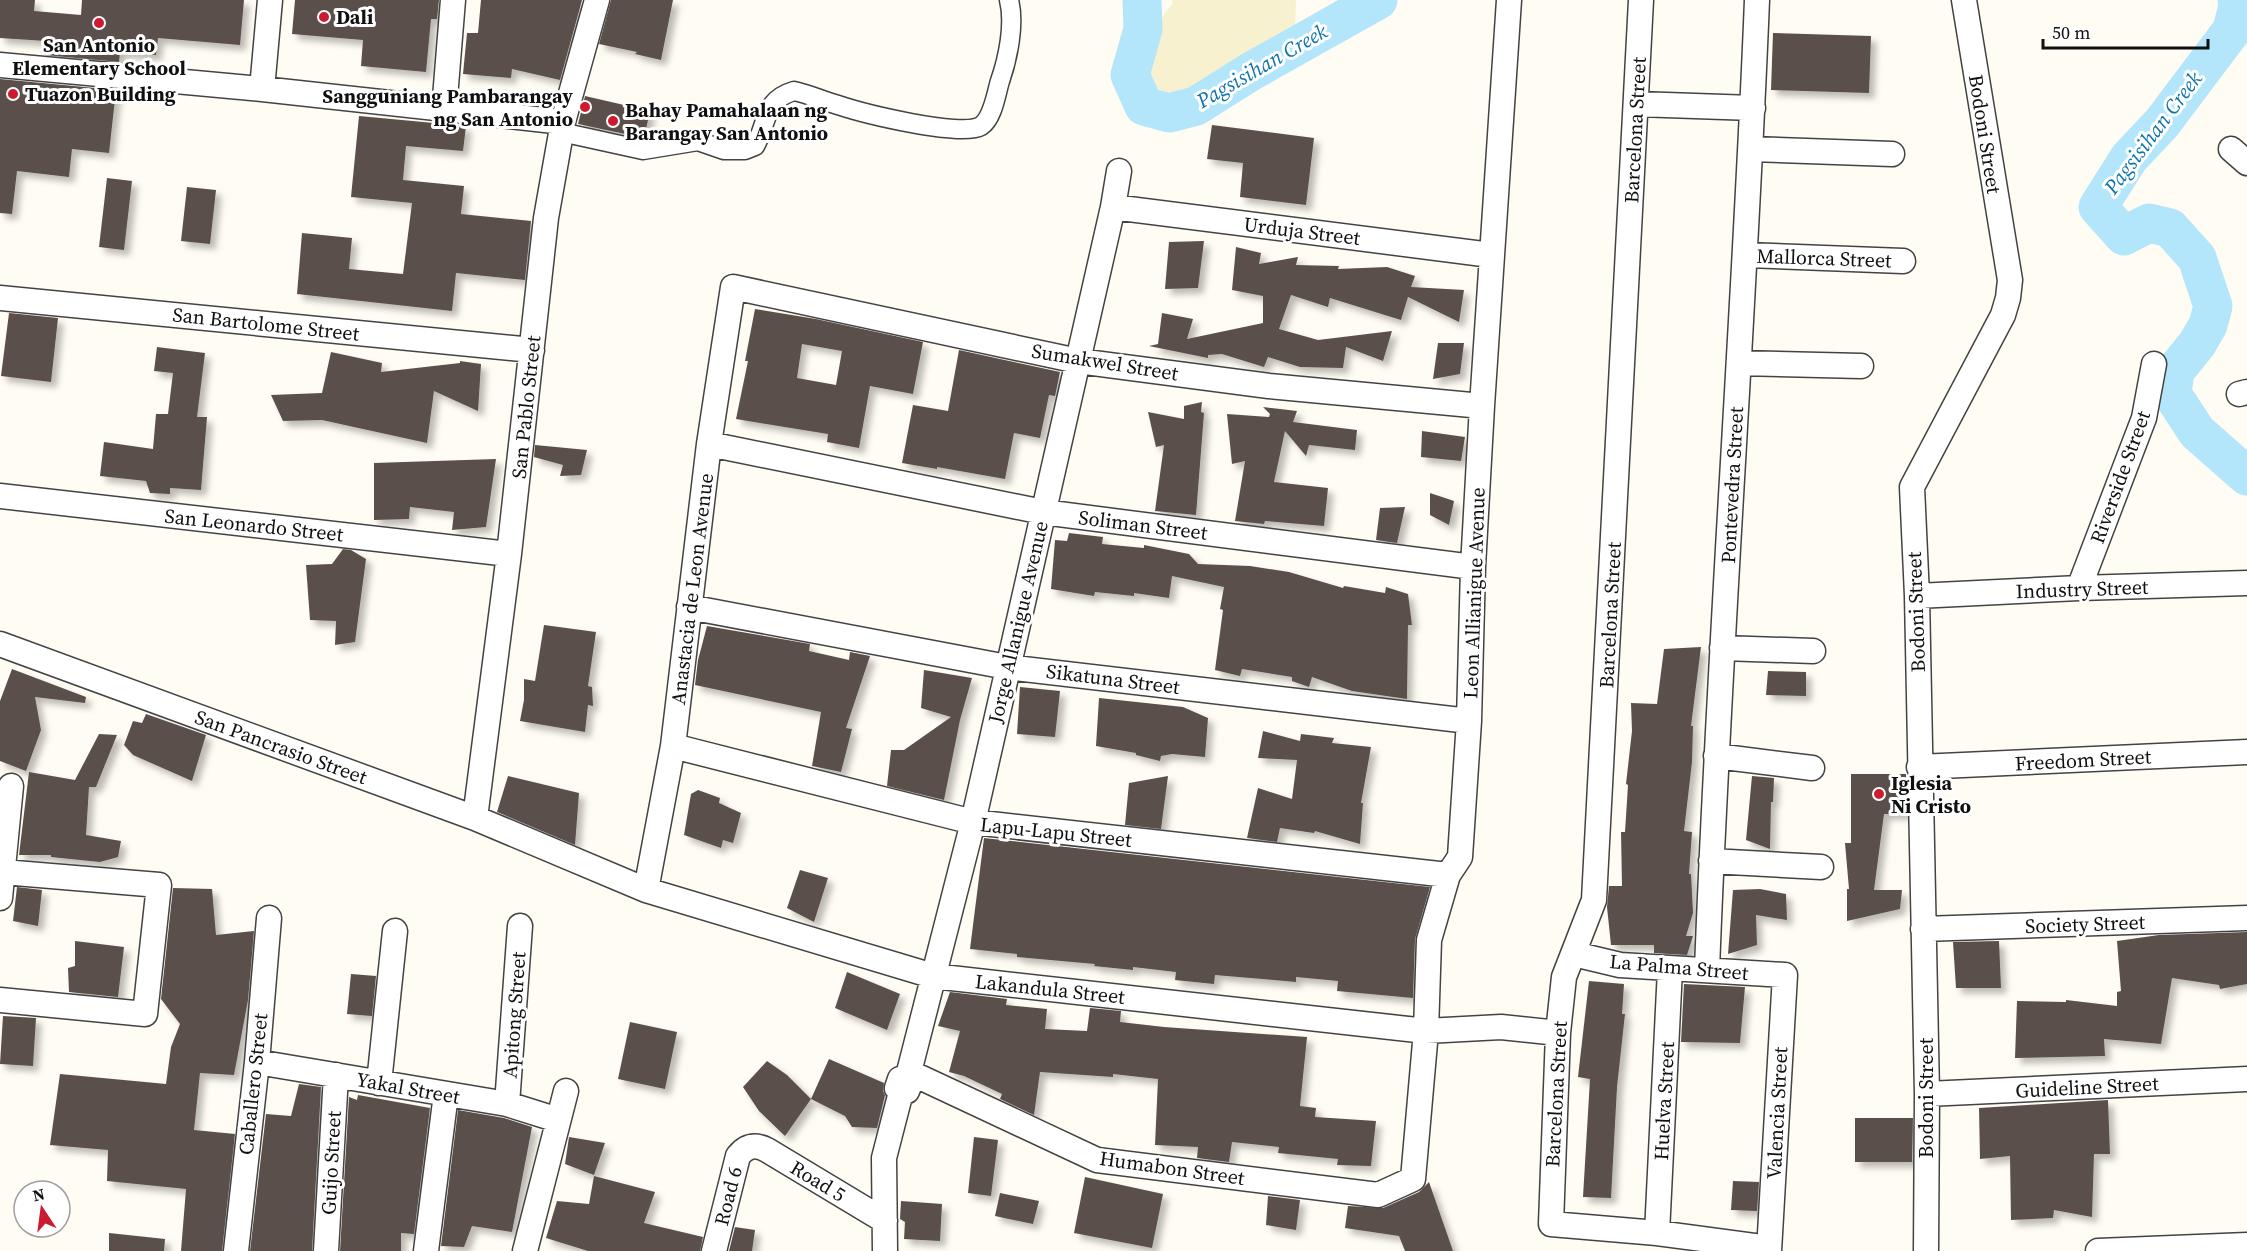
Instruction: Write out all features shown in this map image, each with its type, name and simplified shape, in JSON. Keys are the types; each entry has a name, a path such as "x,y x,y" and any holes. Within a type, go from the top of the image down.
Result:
{"street":[{"path":"262,89 270,0"},
{"path":"444,110 453,0"},
{"name":"San Pablo Street","path":"475,818 509,554 546,218 562,127 597,0"},
{"path":"0,65 262,89 444,110 562,127 643,150 698,141 724,150 745,150 755,146 760,137 766,114 776,99 794,92 901,121 947,128 980,127 987,120 1003,74 1011,30 1010,0"},
{"name":"Leon Allianigue Avenue","path":"1413,1179 1426,1030 1429,940 1448,875 1460,856 1470,721 1473,567 1482,406 1509,0"},
{"name":"Barcelona Street","path":"1641,0 1594,900 1564,977 1558,1033 1551,1224 1657,1233"},
{"name":"Pontevedra Street","path":"1707,970 1716,756 1752,149 1757,0"},
{"name":"Bodoni Street","path":"1926,1251 1927,1094 1917,596 1912,487 2003,315 2010,280 1964,0"},
{"path":"1637,104 1753,108"},
{"path":"1752,149 1892,154"},
{"name":"Jorge Allanigue Avenue","path":"885,1251 884,1158 973,822 1113,207 1119,171"},
{"name":"Urduja Street","path":"1113,207 1491,255"},
{"name":"Mallorca Street","path":"1746,255 1903,261"},
{"name":"Sumakwel Street","path":"733,287 1078,361 1269,386 1482,406"},
{"name":"Anastacia de Leon Avenue","path":"646,890 673,746 709,444 733,287"},
{"name":"San Bartolome Street","path":"0,298 532,350"},
{"path":"1739,363 1861,366"},
{"name":"Riverside Street","path":"2079,588 2144,418 2154,364"},
{"name":"Soliman Street","path":"709,444 1043,513 1473,567"},
{"name":"San Leonardo Street","path":"0,496 509,554"},
{"name":"Industry Street","path":"1917,596 2247,583"},
{"name":"Sikatuna Street","path":"689,607 1007,667 1470,721"},
{"name":"San Pancrasio Street","path":"0,644 475,818 560,854"},
{"path":"1722,648 1813,651"},
{"name":"Lapu-Lapu Street","path":"673,746 973,822 1448,875"},
{"name":"Freedom Street","path":"1919,767 2247,752"},
{"path":"1716,756 1812,768"},
{"path":"0,898 11,786"},
{"name":"Lakandula Street","path":"560,854 646,890 933,976 1426,1030 1501,1027 1558,1033"},
{"path":"1711,861 1821,867"},
{"path":"0,1000 146,1014 159,885 3,872"},
{"name":"Caballero Street","path":"236,1251 257,1062 268,918"},
{"name":"Society Street","path":"1923,929 2247,918"},
{"name":"Apitong Street","path":"507,1104 520,926"},
{"path":"379,1083 395,931"},
{"name":"La Palma Street","path":"1574,954 1620,965 1785,975"},
{"name":"Huelva Street","path":"1657,1233 1670,969"},
{"name":"Valencia Street","path":"1769,1250 1785,975"},
{"name":"Yakal Street","path":"257,1062 507,1104 558,1119"},
{"name":"Guijo Street","path":"326,1251 336,1075"},
{"name":"Guideline Street","path":"1927,1094 2247,1079"},
{"name":"Humabon Street","path":"905,1083 1097,1160 1378,1195 1413,1179"},
{"path":"525,1251 566,1091"},
{"path":"426,1251 446,1094"},
{"name":"Road 5","path":"750,1146 757,1145 767,1150 885,1221"},
{"name":"Road 6","path":"714,1251 738,1156 750,1146"},
{"path":"1657,1233 1769,1250"},
{"path":"2098,1251 2247,1245"}],"shaded area":[{"path":"1172,0 1296,0 1295,27 1192,96 1169,98 1148,80 1163,16 1173,3"}],"building":[{"path":"0,0 35,0 34,11 81,15 82,0 244,0 240,45 158,38 156,55 120,52 119,62 45,55 46,41 0,38"},
{"path":"295,0 439,0 437,19 431,19 426,72 361,66 363,40 292,34"},
{"path":"481,0 582,0 560,80 512,69 511,78 463,74 467,33 478,33"},
{"path":"611,0 673,0 661,60 599,44"},
{"path":"1773,33 1871,36 1869,93 1771,90"},
{"path":"0,79 116,90 109,153 72,149 69,177 17,171 12,214 0,213"},
{"name":"Bahay Pamahalaan ng Barangay San Antonio","path":"585,96 650,111 644,138 578,124"},
{"path":"359,116 466,126 463,151 406,146 403,180 464,186 461,214 531,221 525,280 456,273 452,311 297,294 302,233 352,238 349,269 403,274 412,203 351,197"},
{"path":"1212,125 1314,138 1306,205 1240,197 1243,163 1207,159"},
{"path":"107,178 132,181 124,250 99,247"},
{"path":"187,187 216,190 210,244 181,241"},
{"path":"1204,241 1198,288 1165,289 1169,242"},
{"path":"1236,247 1261,253 1259,264 1298,257 1296,265 1339,266 1338,269 1387,267 1415,276 1411,287 1464,290 1459,322 1408,297 1401,320 1330,298 1328,307 1291,295 1279,329 1318,340 1392,331 1383,361 1346,347 1343,368 1300,367 1268,357 1264,367 1222,354 1208,355 1208,358 1149,346 1158,344 1162,313 1193,319 1187,339 1263,323 1263,296 1232,290"},
{"path":"755,309 816,319 923,342 913,394 870,386 859,448 827,442 828,434 736,419 748,361 745,361","holes":["802,344 842,351 836,385 797,378"]},
{"path":"9,313 58,318 51,382 1,376"},
{"path":"1438,343 1464,343 1460,374 1433,379"},
{"path":"157,347 205,353 197,417 207,417 201,490 170,488 170,494 150,493 146,481 100,476 104,442 153,449 156,414 168,414 173,373 154,371"},
{"path":"959,350 1060,372 1055,396 1049,395 1040,438 1014,433 1005,479 902,463 913,405 948,411"},
{"path":"331,352 382,363 381,372 460,363 460,361 481,364 478,411 434,391 427,443 322,420 283,421 271,395 322,393"},
{"path":"1202,402 1201,412 1204,413 1196,515 1155,511 1164,445 1156,447 1148,412 1184,419 1184,406"},
{"path":"1263,407 1297,411 1293,422 1357,430 1355,450 1309,445 1306,456 1285,431 1274,482 1328,488 1324,526 1235,521 1245,461 1232,464 1227,414 1269,417 1270,414"},
{"path":"1422,431 1465,437 1461,461 1421,457"},
{"path":"535,445 587,450 581,475 560,476 563,465 534,457"},
{"path":"496,459 486,527 452,530 454,512 410,507 409,519 374,520 374,463"},
{"path":"1430,493 1454,501 1449,525 1430,515"},
{"path":"1405,507 1397,543 1376,540 1380,508"},
{"path":"1069,533 1103,537 1102,544 1144,548 1144,545 1189,554 1198,564 1250,566 1289,572 1343,588 1344,586 1385,593 1386,587 1408,594 1412,625 1408,625 1407,699 1352,691 1312,677 1309,687 1292,681 1292,677 1242,669 1240,676 1215,670 1224,587 1172,576 1169,598 1134,593 1134,596 1095,592 1094,596 1051,589 1055,540 1067,541"},
{"path":"343,549 351,550 366,559 355,642 335,645 336,621 310,620 306,565 332,564"},
{"path":"544,625 596,632 588,686 592,687 593,706 588,705 585,732 520,721 524,700 524,679 535,681"},
{"path":"707,626 810,644 809,651 849,660 850,652 870,656 846,728 852,729 841,772 812,766 821,712 695,685 698,660"},
{"path":"1701,647 1691,726 1693,726 1692,762 1684,831 1692,832 1689,874 1691,874 1693,913 1686,936 1693,936 1687,955 1654,953 1654,945 1611,945 1607,907 1609,886 1622,886 1621,832 1625,832 1628,785 1626,784 1632,731 1631,703 1657,704 1664,649"},
{"path":"12,669 86,697 85,703 35,697 41,730 26,771 0,761 0,701"},
{"path":"924,670 972,678 960,720 944,800 887,786 891,750 904,750 951,717 921,708"},
{"path":"1768,671 1806,672 1806,696 1766,695"},
{"path":"1020,687 1060,691 1055,737 1017,734"},
{"path":"1099,698 1183,707 1208,718 1205,757 1172,754 1161,756 1160,761 1136,755 1136,753 1096,746"},
{"path":"146,714 206,735 192,781 133,755 124,745 133,721 142,723"},
{"path":"1263,731 1300,741 1301,734 1334,738 1332,743 1371,747 1361,803 1363,803 1360,844 1315,831 1314,833 1280,828 1277,842 1247,838 1258,788 1292,799 1297,760 1258,758"},
{"path":"99,734 117,735 96,787 89,787 86,835 121,841 118,857 100,862 51,857 51,855 19,855 29,772 75,780"},
{"path":"1851,774 1906,774 1906,814 1884,814 1874,890 1902,890 1900,909 1847,921 1847,889 1849,889 1845,843 1851,843"},
{"path":"508,776 579,793 575,845 497,812"},
{"path":"1168,776 1161,829 1125,825 1129,783"},
{"path":"1752,776 1774,778 1770,849 1746,840"},
{"path":"698,790 720,798 719,803 741,813 733,843 723,840 721,848 684,835 691,794"},
{"path":"984,838 1430,887 1415,939 1413,998 1337,991 1338,981 1296,977 1296,982 1215,975 1214,984 1175,980 1176,972 1133,967 1133,970 1094,966 1095,964 1017,957 1017,954 970,949"},
{"path":"800,870 828,878 814,922 787,908"},
{"path":"17,887 42,890 38,926 13,921"},
{"path":"173,888 212,889 216,935 254,931 248,1000 234,1075 200,1073 194,1130 235,1134 222,1251 181,1251 186,1189 107,1181 108,1150 50,1145 60,1074 166,1084 171,1047 180,1024 161,999"},
{"path":"1760,889 1786,894 1787,920 1756,915 1757,945 1728,954 1733,890"},
{"path":"2247,932 2247,984 2220,989 2219,985 2172,978 2161,1044 2104,1039 2105,1056 2015,1058 2017,1001 2066,1002 2066,1000 2117,1006 2117,992 2121,991 2117,941 2159,935"},
{"path":"75,941 124,947 118,997 69,992 68,968 75,966"},
{"path":"1999,941 2001,988 1956,988 1953,942"},
{"path":"847,972 900,994 887,1030 835,1008"},
{"path":"351,974 376,976 372,1016 347,1014"},
{"path":"1589,981 1624,984 1622,1014 1625,1014 1617,1087 1611,1198 1583,1197 1590,1079 1578,1077"},
{"path":"1684,984 1745,987 1740,1043 1681,1042"},
{"path":"950,992 1007,999 1006,1005 1047,1009 1045,1029 1087,1031 1090,1008 1121,1011 1120,1022 1307,1037 1300,1106 1316,1108 1315,1117 1376,1121 1371,1166 1337,1165 1338,1159 1278,1153 1279,1147 1232,1142 1229,1162 1197,1158 1198,1147 1155,1145 1158,1079 1113,1074 1113,1077 1040,1072 1034,1115 1000,1099 1002,1094 964,1076 949,1072 960,1031 938,1026"},
{"path":"3,1016 36,1018 33,1066 0,1064"},
{"path":"630,1022 677,1032 665,1089 618,1079"},
{"path":"829,1059 884,1083 885,1095 877,1128 852,1127 845,1116 811,1099"},
{"path":"767,1061 787,1075 811,1099 785,1136 759,1111 743,1087"},
{"path":"299,1084 321,1087 312,1251 250,1251 266,1114 291,1116"},
{"path":"358,1095 430,1108 414,1234 401,1233 401,1251 340,1251 349,1097 357,1100"},
{"path":"2108,1100 2110,1154 2094,1154 2092,1217 2054,1210 2053,1218 2011,1220 2010,1156 1980,1159 1979,1108"},
{"path":"458,1110 504,1118 532,1127 512,1232 472,1226 464,1247 441,1246"},
{"path":"1855,1118 1913,1118 1912,1162 1855,1162"},
{"path":"569,1137 605,1143 594,1175 565,1164"},
{"path":"974,1137 998,1140 991,1196 968,1193"},
{"path":"594,1176 655,1192 644,1223 703,1237 700,1251 588,1251 546,1238 557,1201 589,1204"},
{"path":"1085,1177 1163,1194 1152,1248 1074,1233"},
{"path":"1733,1181 1759,1182 1757,1211 1731,1210"},
{"path":"1429,1182 1453,1251 1405,1251 1399,1236 1345,1228 1348,1206 1383,1208 1419,1192"},
{"path":"1000,1193 1039,1201 1033,1224 995,1216"},
{"path":"1268,1196 1300,1200 1296,1230 1266,1225"},
{"path":"901,1201 942,1204 940,1241 904,1239 905,1222 900,1219"},
{"path":"735,1227 755,1230 752,1251 729,1251"},
{"path":"109,1233 165,1239 164,1251 109,1251"}],"waterway":[{"name":"Pagsisihan Creek","path":"1142,0 1143,29 1130,75 1144,106 1169,113 1196,106 1250,72 1378,0"},
{"name":"Pagsisihan Creek","path":"2237,0 2239,2 2232,30 2162,123 2129,158 2098,207 2124,236 2149,223 2170,228 2197,258 2213,306 2208,325 2197,344 2175,371 2172,394 2197,432 2247,476"}],"place":[{"name":"Dali","path":"324,17"},
{"name":"San Antonio Elementary School","path":"99,23"},
{"name":"Tuazon Building","path":"13,94"},
{"name":"Sangguniang Pambarangay ng San Antonio","path":"585,107"},
{"name":"Bahay Pamahalaan ng Barangay San Antonio","path":"613,121"},
{"name":"Iglesia Ni Cristo","path":"1879,794"}]}
